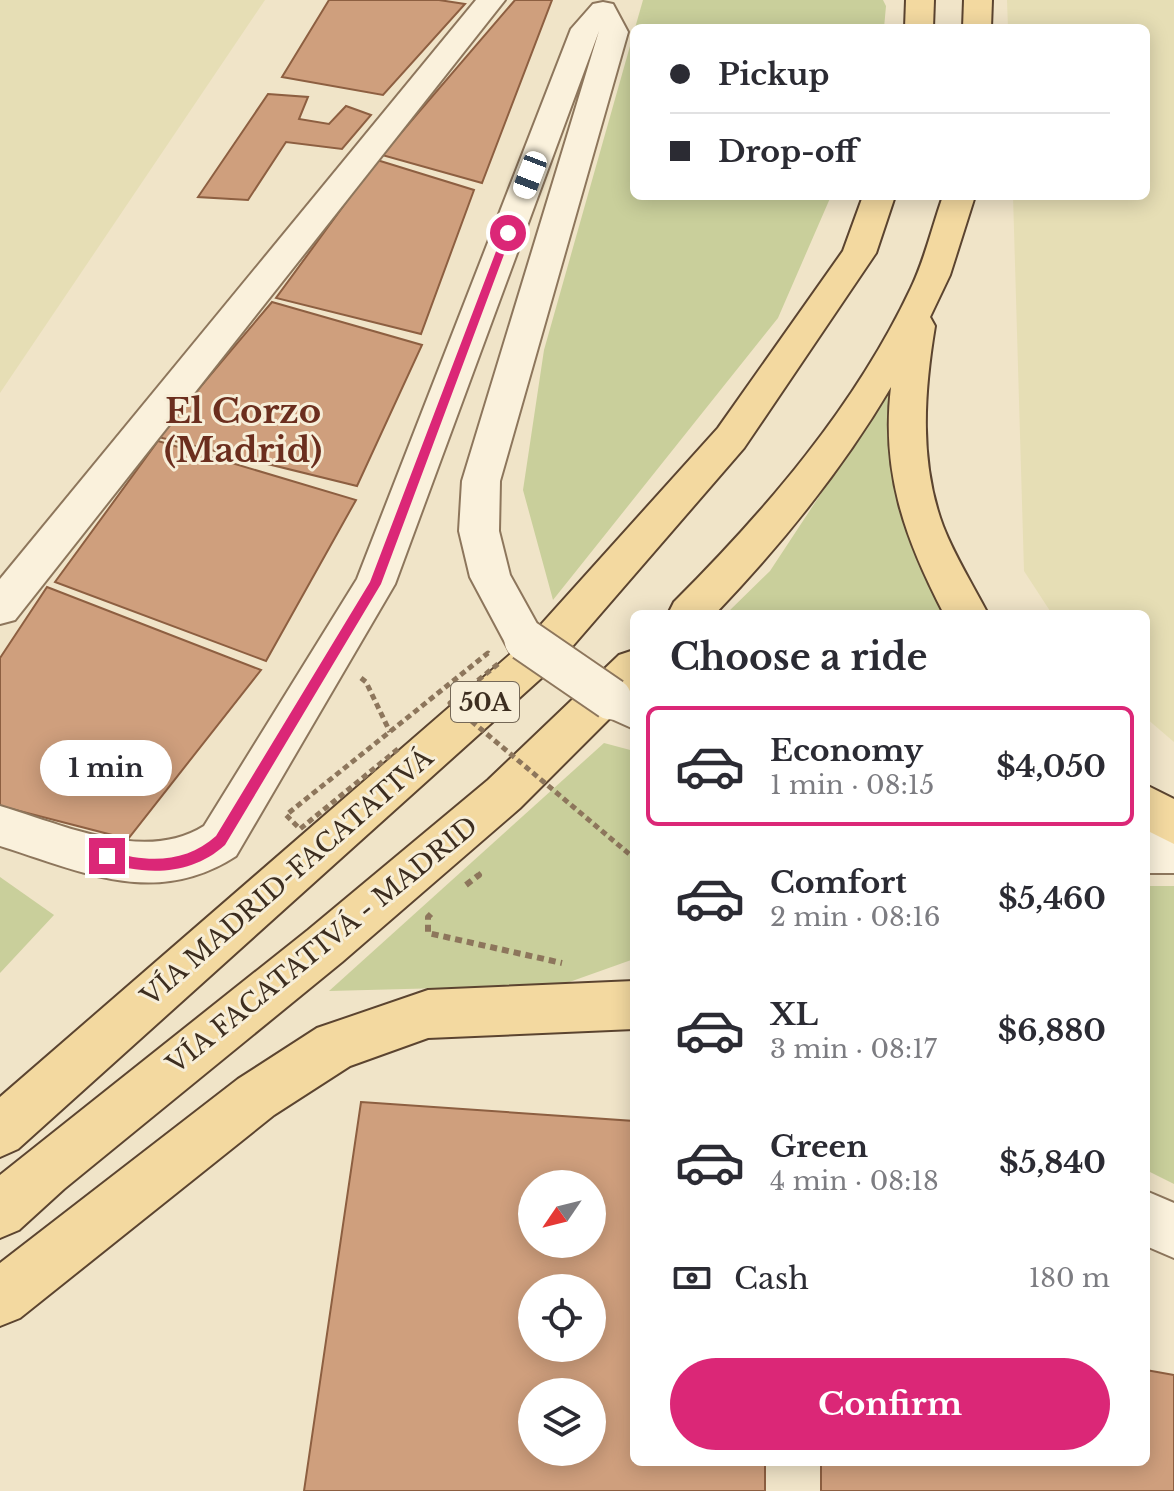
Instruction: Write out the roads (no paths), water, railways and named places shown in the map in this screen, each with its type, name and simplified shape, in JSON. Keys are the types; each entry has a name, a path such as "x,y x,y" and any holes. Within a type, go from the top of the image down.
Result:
{"main road":[{"path":"977,24 978,0"},
{"name":"VÍA MADRID-FACATATIVÁ","path":"0,1131 543,651 731,438 859,253 878,200"},
{"path":"958,200 924,298 911,360 905,433 919,515 964,610"},
{"path":"693,610 744,560 842,436 924,298"},
{"name":"VÍA FACATATIVÁ - MADRID","path":"0,1211 45,1170 325,946 452,867 504,794 626,693"},
{"path":"1150,808 1174,824"},
{"path":"0,1298 256,1097 335,1046 428,1014 630,1005"}],"street":[{"path":"0,608 491,0"},
{"path":"604,5 614,32 481,481 479,531 490,577 525,640 626,693"},
{"path":"0,826 134,864 176,864 204,855 220,841 375,584 585,29 604,5"},
{"path":"1150,852 1174,852"},
{"path":"1150,1220 1174,1231"}],"district":[{"name":"El Corzo (Madrid)","path":"243,430"}]}
